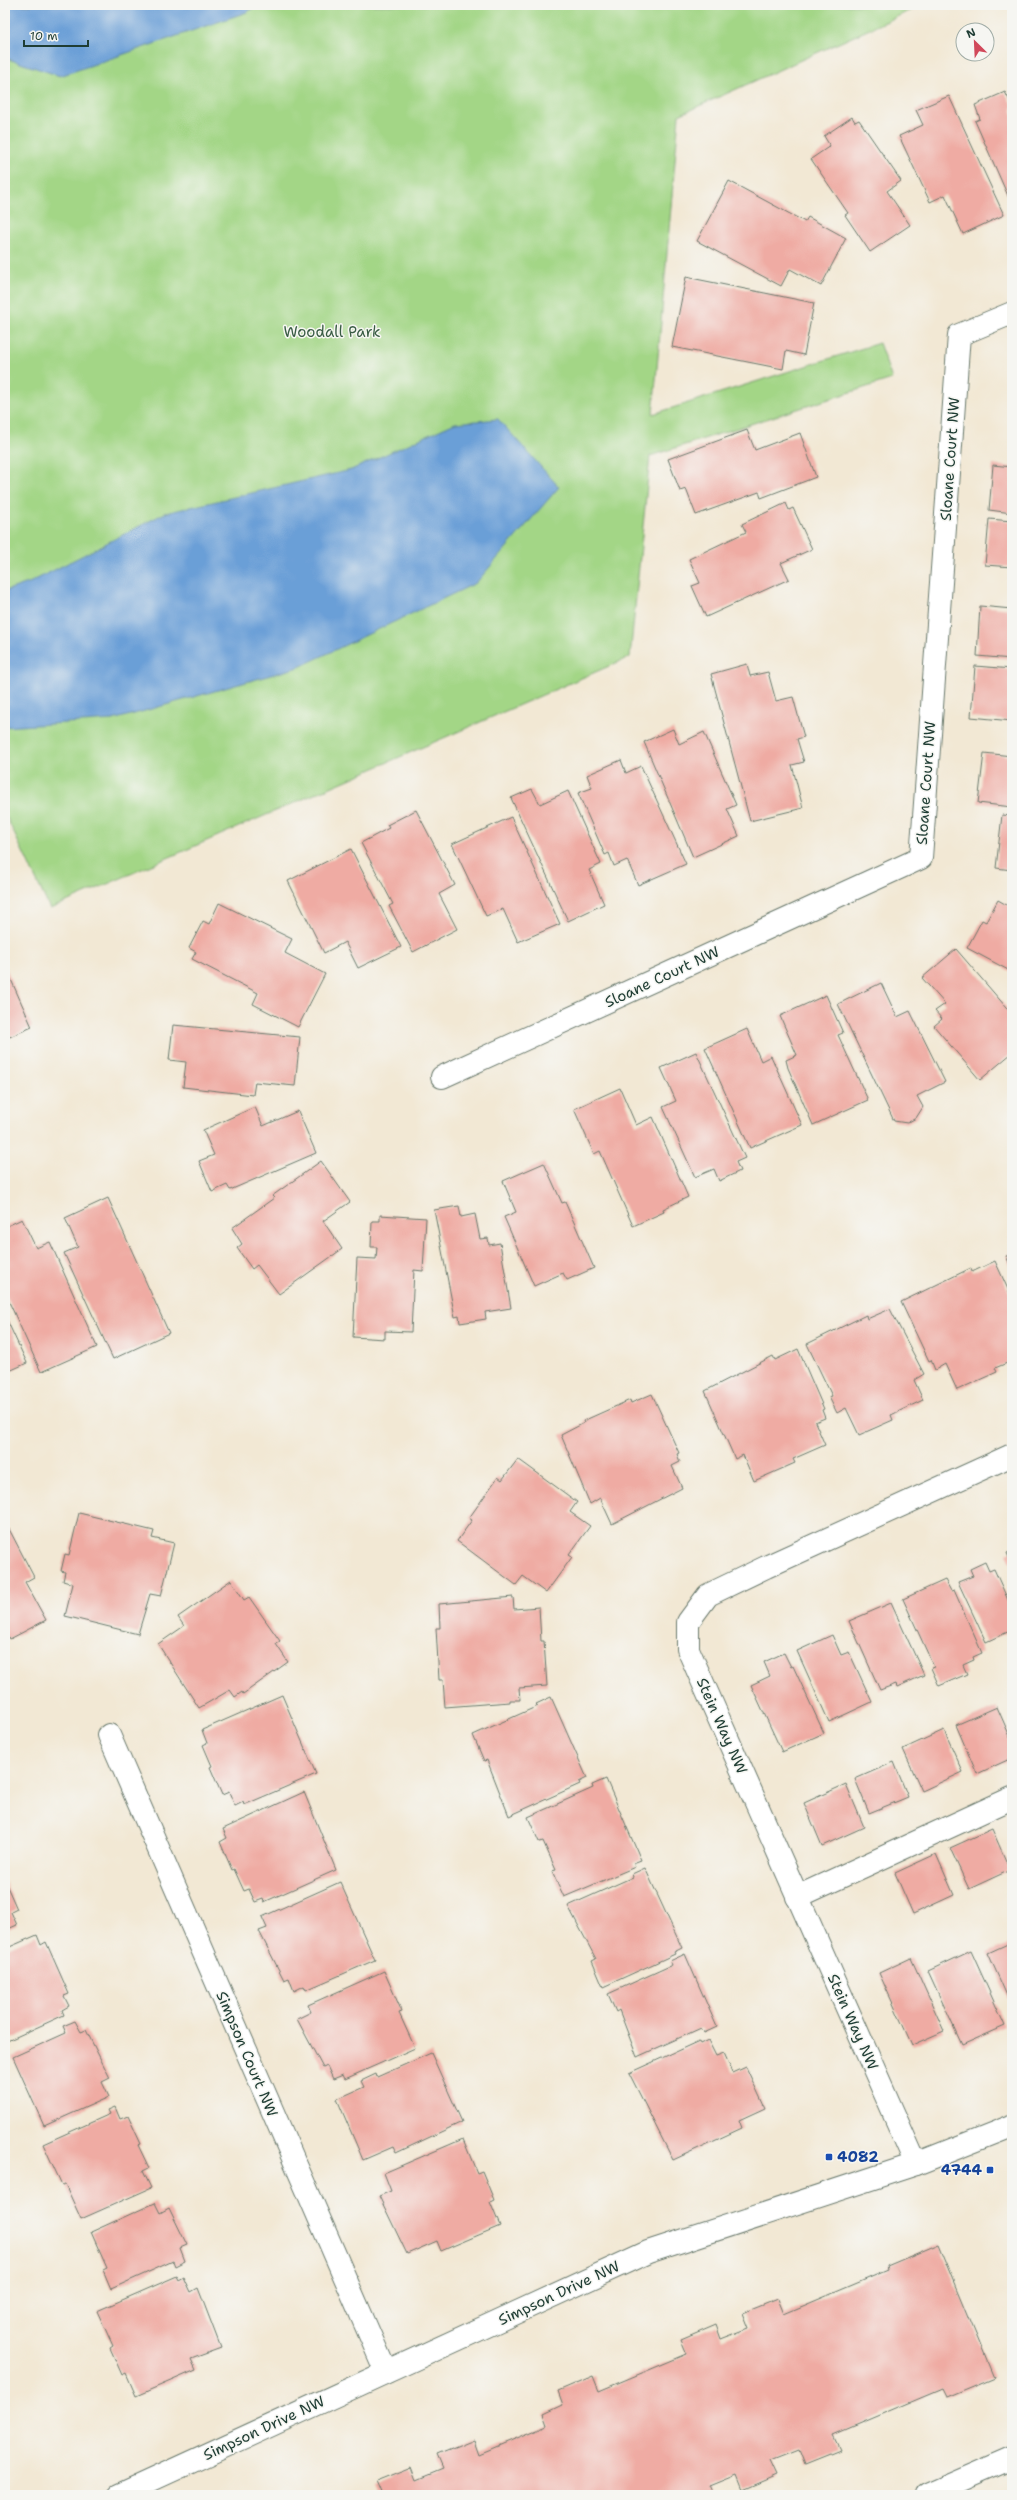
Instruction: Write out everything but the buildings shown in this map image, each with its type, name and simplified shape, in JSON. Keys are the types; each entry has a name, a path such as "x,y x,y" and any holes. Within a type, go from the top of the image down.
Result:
{"street":[{"name":"Sloane Court NW","path":"442,1077 921,858 959,335 1012,313"},
{"name":"Stein Way NW","path":"916,2164 688,1649 688,1622 708,1596 766,1567 1012,1454"},
{"name":"Simpson Court NW","path":"109,1735 386,2372"},
{"path":"797,1896 1012,1798"},
{"name":"Simpson Drive NW","path":"119,2495 142,2490 386,2372 648,2252 916,2164 1012,2126"},
{"path":"927,2495 1012,2458"}],"green space":[{"name":"Woodall Park","path":"5,5 923,5 679,115 653,414 879,343 892,379 650,456 630,657 50,909 5,814"}],"water":[{"path":"5,5 258,5 247,12 60,76 5,58"},
{"path":"498,419 559,487 476,583 299,667 113,720 5,727 5,591 31,582 165,513 351,470 455,423"}],"place":[{"name":"4082","path":"829,2157"},
{"name":"4744","path":"990,2170"}]}
